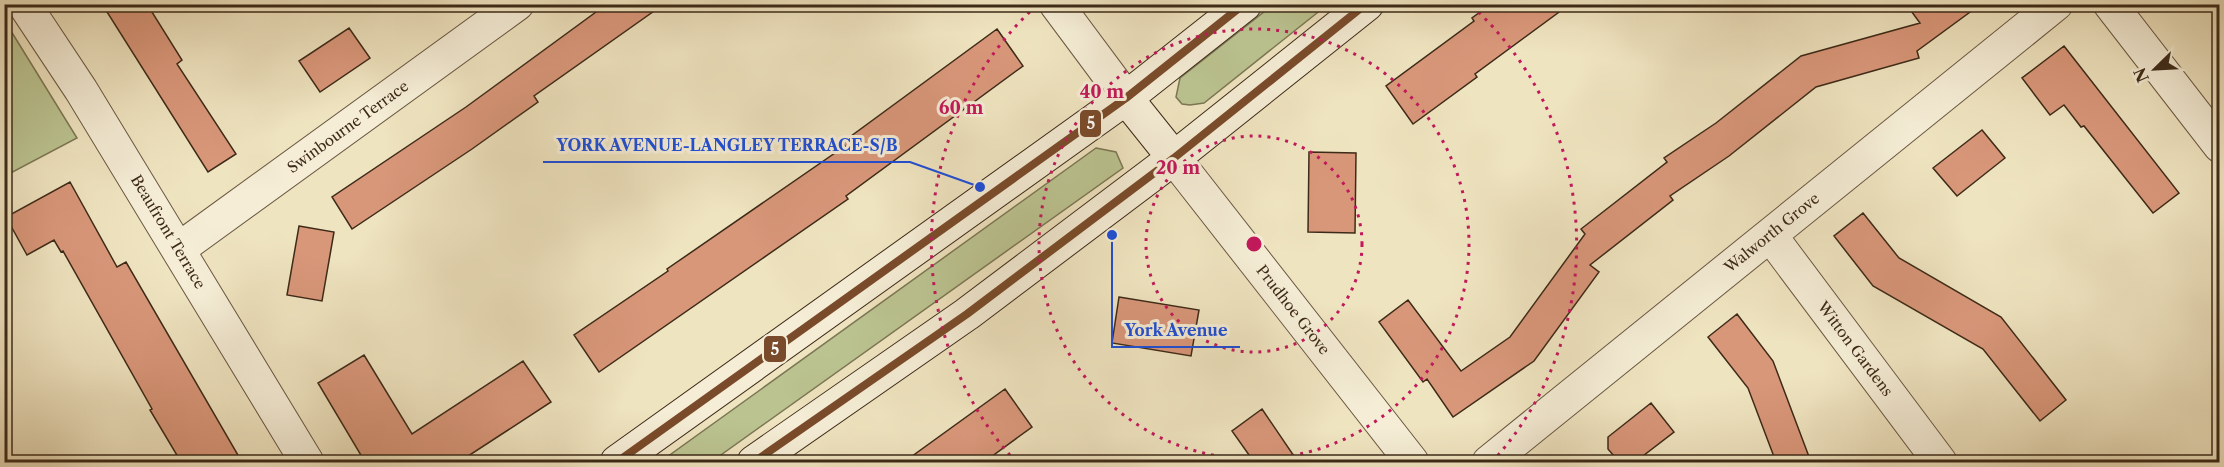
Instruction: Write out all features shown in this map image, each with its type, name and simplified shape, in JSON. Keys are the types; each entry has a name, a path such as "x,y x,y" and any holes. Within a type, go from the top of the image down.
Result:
{"street":[{"name":"Beaufront Terrace","path":"24,4 81,90 307,462"},
{"name":"Swinbourne Terrace","path":"179,249 517,4"},
{"name":"Prudhoe Grove","path":"1056,4 1126,98 1413,462"},
{"path":"617,462 1126,98 1245,4"},
{"path":"754,462 967,314 1174,158 1367,4"},
{"name":"Walworth Grove","path":"1489,462 2056,4"},
{"path":"2110,4 2220,146"},
{"name":"Witton Gardens","path":"1770,235 1940,462"}],"green space":[{"path":"1274,4 1327,5 1204,103 1182,104 1176,97 1180,78"},
{"path":"11,31 77,138 5,176 4,56"},
{"path":"1096,148 1116,152 1123,168 711,462 660,462"}],"building":[{"path":"102,4 147,4 182,60 177,64 236,154 208,172"},
{"path":"607,4 664,4 534,96 538,102 352,229 332,197 466,107"},
{"path":"1491,4 1570,4 1475,74 1477,77 1413,124 1386,86 1474,21 1472,18"},
{"path":"1906,4 1981,4 1917,51 1919,58 1816,87 1729,156 1670,196 1673,200 1590,265 1599,272 1534,361 1453,417 1427,379 1423,382 1379,322 1408,300 1461,371 1510,337 1585,234 1581,229 1667,162 1664,158 1716,123 1801,56 1920,23"},
{"path":"349,28 370,58 320,92 299,61"},
{"path":"997,29 1023,66 846,196 848,199 599,372 574,335 845,146 843,142"},
{"path":"2064,46 2179,193 2153,213 2084,126 2081,127 2064,105 2050,115 2022,78"},
{"path":"1982,130 2005,158 1957,196 1933,168"},
{"path":"1309,152 1356,153 1355,233 1308,232"},
{"path":"70,182 117,267 126,262 242,462 181,462 63,251 61,252 54,240 27,255 6,217"},
{"path":"1863,213 1899,258 2001,317 2066,400 2040,421 1983,349 1873,286 1834,236"},
{"path":"299,226 334,232 322,301 287,295"},
{"path":"1119,297 1199,310 1191,356 1112,343"},
{"path":"1737,314 1773,361 1811,462 1776,462 1748,388 1708,337"},
{"path":"364,355 412,434 523,361 551,402 459,462 365,462 318,383"},
{"path":"1005,389 1032,427 984,462 904,462"},
{"path":"1651,403 1674,432 1635,462 1619,462 1608,449 1608,437"},
{"path":"1262,409 1298,462 1254,462 1232,431"}],"transit line":[{"name":"5","path":"617,462 1126,98 1244,4"},
{"name":"5","path":"754,462 967,314 1174,158 1366,4"}],"place":[{"name":"YORK AVENUE-LANGLEY TERRACE-S/B","path":"980,187"},
{"name":"York Avenue","path":"1112,235"}]}
